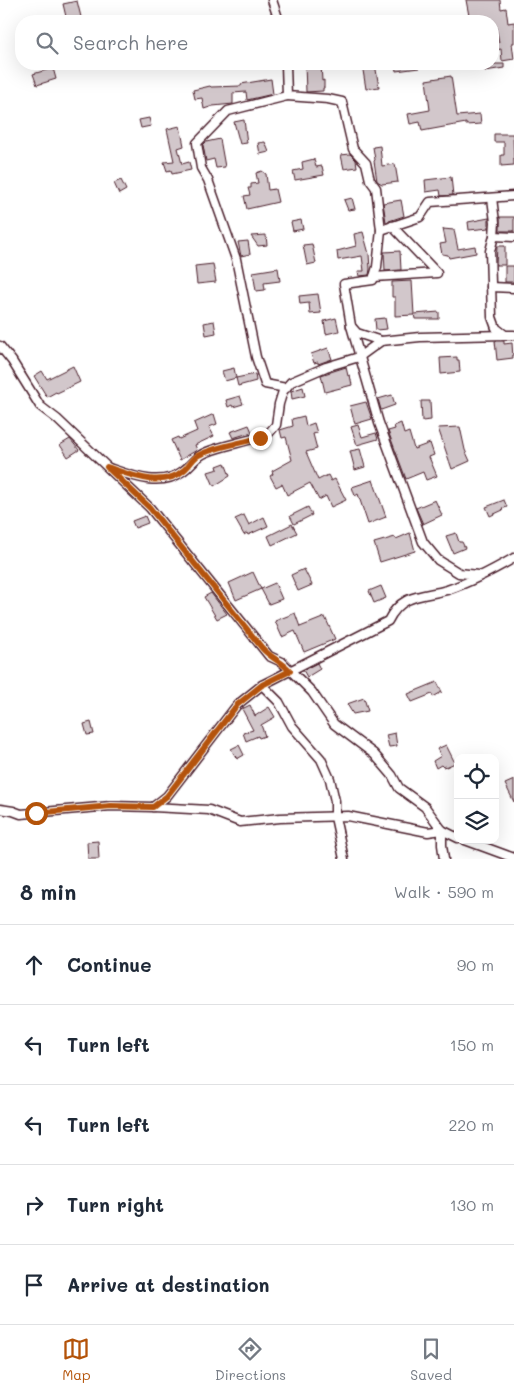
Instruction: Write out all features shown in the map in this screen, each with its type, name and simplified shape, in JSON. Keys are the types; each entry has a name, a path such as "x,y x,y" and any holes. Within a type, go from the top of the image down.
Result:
{"street":[{"path":"272,0 277,15"},
{"path":"286,70 287,96"},
{"path":"286,388 265,384 256,356 236,259 208,180 201,168 197,144 228,111 287,96 328,99 342,102 351,144 353,149 366,163 370,180 376,188 381,230 378,268 374,280 344,284 351,326 379,423 423,542 438,560 459,573 480,575"},
{"path":"381,230 420,217 430,202 514,196"},
{"path":"492,198 495,222 490,251 492,317 496,328 505,334"},
{"path":"374,277 437,273 392,226"},
{"path":"494,236 514,237"},
{"path":"491,287 514,288"},
{"path":"351,326 357,333 381,341 420,337 514,335"},
{"path":"107,467 132,476 158,480 173,477 184,471 197,456 270,434 276,425 279,404 286,388 291,382 326,367 360,357 381,341"},
{"path":"0,346 12,361 40,406 57,419 150,508 269,656 282,662 312,692 334,724 374,754 392,775 399,788 425,808 442,830 454,836"},
{"path":"153,807 167,796 237,705 262,685 388,621 392,613 410,598 447,590 514,558"},
{"path":"262,685 279,702 292,726 321,758 330,780 335,801 335,817 344,859"},
{"path":"0,810 21,814 111,806 153,807 209,810 240,822 280,818 348,816 428,832 442,830"},
{"path":"442,830 444,859"},
{"path":"476,844 514,858"}],"building":[{"path":"466,0 500,0 501,9 506,8 508,23 514,22 514,43 512,43 514,59 502,61 501,49 499,49 499,15 469,15"},
{"path":"77,1 80,15 66,15 63,4"},
{"path":"499,64 504,64 504,68 499,69"},
{"path":"54,70 56,79 37,85 33,74"},
{"path":"305,70 321,70 322,81 324,80 323,91 306,92"},
{"path":"363,70 376,70 379,87 366,89"},
{"path":"451,76 457,116 480,114 481,124 466,125 466,123 422,131 420,122 410,124 408,114 430,110 426,80"},
{"path":"271,79 273,94 247,100 246,92 233,93 233,104 204,109 202,98 195,99 193,90 210,86 241,86 241,84"},
{"path":"149,118 151,126 141,128 139,120"},
{"path":"244,120 247,143 240,144 234,122"},
{"path":"180,126 184,146 178,148 182,164 189,162 191,170 172,174 171,170 167,171 164,162 174,161 167,129"},
{"path":"494,134 513,134 514,165 501,166 501,155 504,155 504,142 494,142"},
{"path":"220,139 225,167 216,168 214,159 206,161 203,145 206,142"},
{"path":"265,142 269,152 260,154 258,143"},
{"path":"380,146 382,166 395,164 398,182 382,184 377,181 373,147"},
{"path":"350,154 356,160 357,167 344,169 341,155"},
{"path":"314,159 316,167 322,166 324,175 295,180 293,171 303,169 302,162"},
{"path":"262,171 266,174 268,190 275,189 278,202 247,209 244,196 250,195 248,188 251,188 251,184 258,183 256,173"},
{"path":"451,177 453,195 441,196 440,190 426,192 425,180"},
{"path":"121,180 126,190 119,194 114,183"},
{"path":"352,198 355,209 348,210 344,200"},
{"path":"401,200 404,216 386,222 383,203"},
{"path":"500,217 514,217 514,231 500,231"},
{"path":"489,218 489,228 469,230 468,222"},
{"path":"301,220 303,229 293,231 291,222"},
{"path":"443,229 454,230 458,249 475,246 476,253 449,258 448,255 442,254 440,244 446,243"},
{"path":"363,232 369,254 370,269 369,275 359,276 358,271 364,271 362,256 338,260 337,251 356,246 354,234"},
{"path":"266,235 267,245 258,246 251,236"},
{"path":"248,241 250,254 241,256 238,242"},
{"path":"312,244 316,263 307,265 303,245"},
{"path":"497,246 505,246 505,265 496,265"},
{"path":"400,251 401,270 385,271 384,252"},
{"path":"213,264 216,282 197,284 195,266"},
{"path":"505,266 514,266 514,282 505,282"},
{"path":"278,268 280,281 264,283 265,290 256,291 253,272"},
{"path":"412,281 414,315 395,316 395,297 392,297 392,282"},
{"path":"318,294 321,313 310,314 309,303 300,304 299,296"},
{"path":"439,312 439,319 415,319 414,314"},
{"path":"336,318 339,331 326,334 324,321"},
{"path":"385,318 387,329 376,330 375,319"},
{"path":"214,321 216,333 206,335 204,323"},
{"path":"495,341 504,341 504,344 512,343 513,358 497,360"},
{"path":"328,348 332,359 318,364 318,362 314,363 311,354"},
{"path":"457,357 460,372 441,374 440,358"},
{"path":"73,366 80,382 47,397 34,376 42,371 47,379"},
{"path":"346,367 352,385 325,392 321,375"},
{"path":"234,368 236,378 225,381 222,371"},
{"path":"255,374 256,381 238,386 236,378"},
{"path":"303,387 305,396 292,399 291,391"},
{"path":"392,395 395,405 381,410 378,399"},
{"path":"240,396 243,404 228,407 226,400"},
{"path":"421,401 430,401 431,420 422,421"},
{"path":"366,402 372,419 355,424 350,406"},
{"path":"214,414 217,424 209,427 214,436 195,445 197,450 180,460 171,440 178,437 179,439 197,431 194,423"},
{"path":"304,416 306,426 314,423 317,433 313,434 317,449 306,452 318,480 328,475 331,481 335,479 346,500 331,507 326,496 319,500 310,483 287,495 282,484 276,487 270,476 273,474 272,471 292,460 286,437 282,438 280,430 293,426 292,419"},
{"path":"401,423 404,434 409,432 414,449 430,443 434,455 429,457 437,476 426,480 423,472 406,479 388,431 395,429 394,426"},
{"path":"249,425 252,432 233,438 230,432"},
{"path":"358,425 362,437 376,433 378,439 357,445 351,427"},
{"path":"460,427 465,450 470,461 452,469 438,428"},
{"path":"70,439 79,450 68,457 60,445"},
{"path":"360,449 365,467 355,470 350,451"},
{"path":"225,463 230,476 214,486 208,472 218,469 217,466"},
{"path":"373,480 386,517 368,524 358,494 355,496 352,487"},
{"path":"435,500 442,515 423,524 416,508"},
{"path":"504,500 507,507 490,516 486,507"},
{"path":"308,507 312,515 294,524 290,516"},
{"path":"244,515 249,525 264,517 268,526 244,535 235,519"},
{"path":"145,516 148,523 135,528 132,521"},
{"path":"292,524 297,533 272,545 268,536"},
{"path":"410,533 415,551 380,562 374,543 395,537 396,539"},
{"path":"456,533 459,542 462,542 465,548 453,553 446,536"},
{"path":"304,569 312,585 298,591 291,575"},
{"path":"253,572 261,589 236,600 229,583"},
{"path":"275,583 282,599 269,604 261,589"},
{"path":"381,586 386,598 374,603 369,591"},
{"path":"211,593 227,614 217,619 204,597"},
{"path":"295,613 300,627 325,617 335,639 304,652 295,631 282,637 275,621"},
{"path":"317,663 320,669 307,677 303,670"},
{"path":"437,682 442,692 433,697 432,694 412,702 408,694"},
{"path":"364,698 368,711 353,714 347,704"},
{"path":"250,705 255,716 269,707 275,717 261,725 265,736 259,738 258,736 246,741 243,733 253,730 242,709"},
{"path":"91,722 94,734 87,735 84,724"},
{"path":"395,733 397,746 389,747 386,735"},
{"path":"239,745 244,755 237,759 231,749"},
{"path":"446,745 454,763 446,767 441,765 436,768 433,761 441,756 437,749"},
{"path":"514,780 514,802 505,784"},
{"path":"98,841 99,859 88,859 87,842"}],"route":[{"path":"36,813 111,806 153,807 167,796 237,705 262,685 290,671 282,662 269,656 150,508 107,467 132,476 158,480 173,477 184,471 197,456 260,438"}]}
